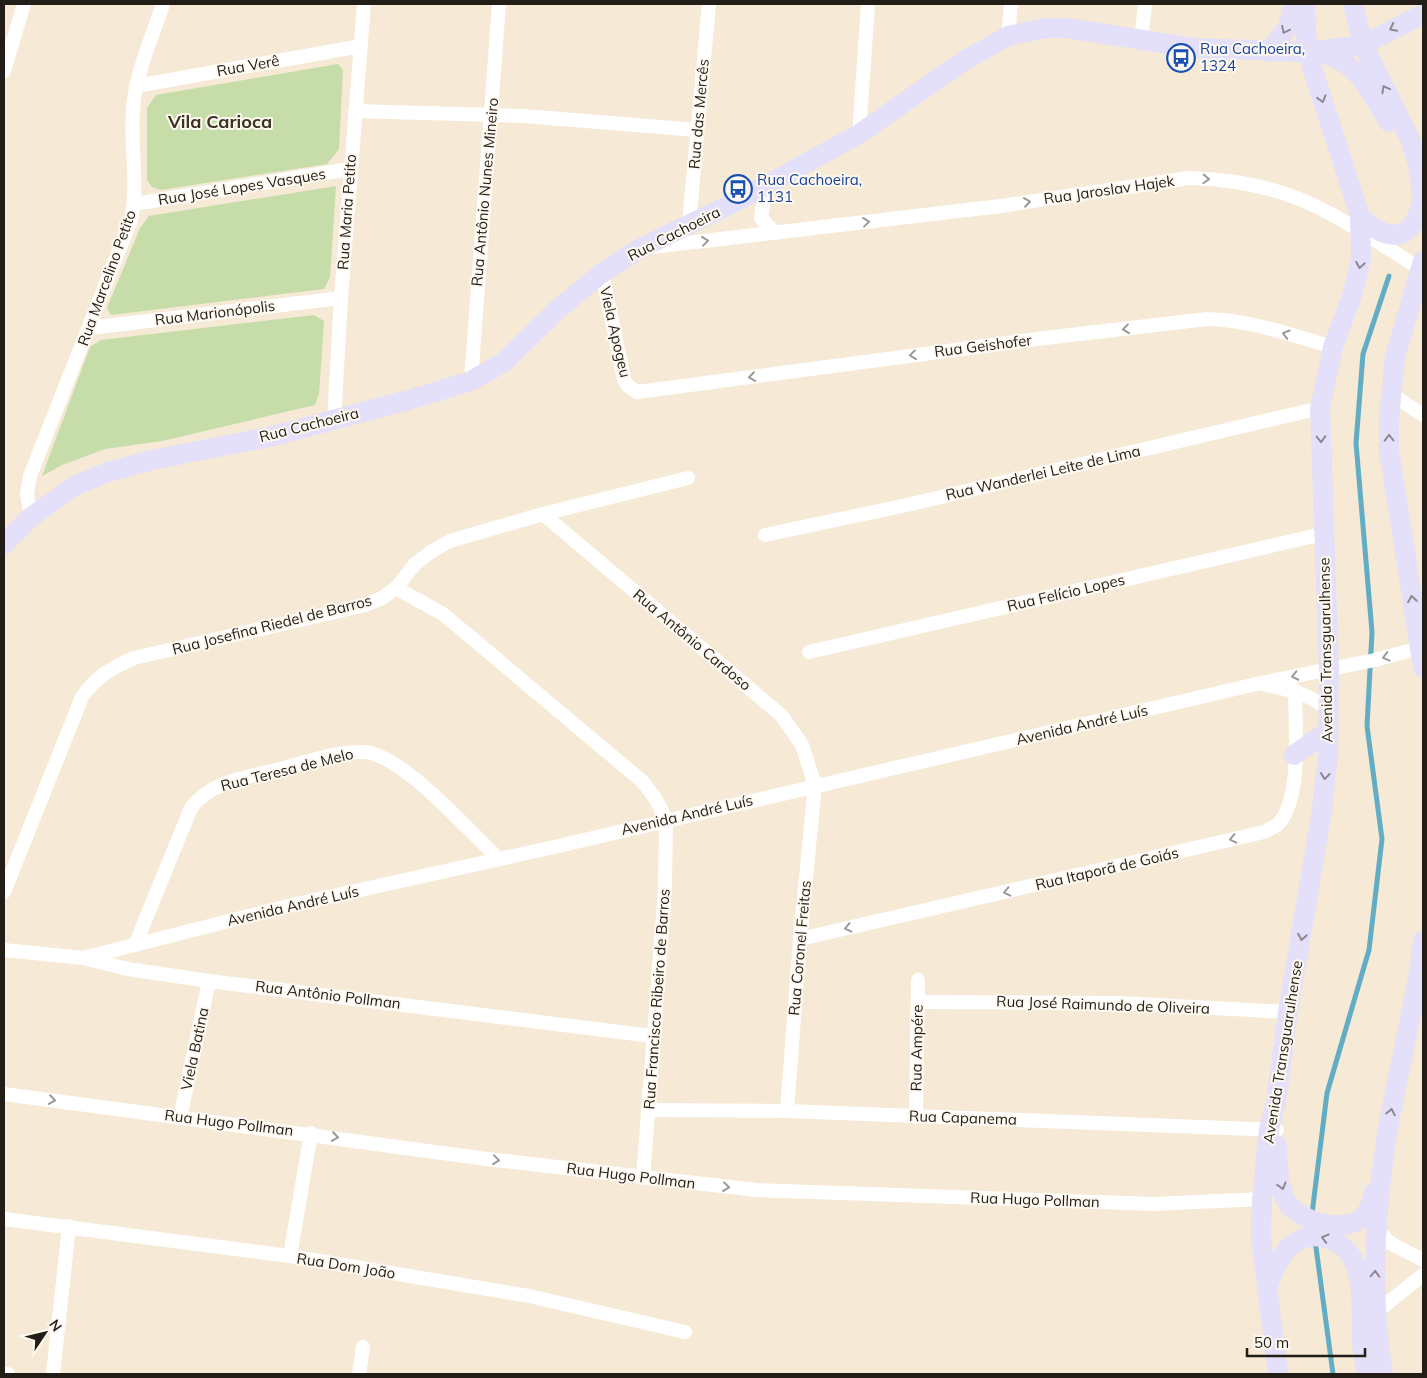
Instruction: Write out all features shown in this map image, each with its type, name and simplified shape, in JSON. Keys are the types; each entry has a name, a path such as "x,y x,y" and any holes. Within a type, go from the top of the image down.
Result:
{"main road":[{"path":"1269,52 1288,27 1294,4"},
{"name":"Avenida Transguarulhense","path":"1278,1374 1261,1239 1262,1199 1288,1012 1321,816 1328,731 1329,669 1320,408 1333,347 1357,280 1361,259 1361,224 1308,52 1304,4"},
{"path":"1353,4 1362,44 1399,113 1418,165 1423,197 1421,209 1410,228 1388,239 1361,224"},
{"name":"Rua Cachoeira","path":"4,544 31,517 74,486 108,472 334,420 471,381 504,362 559,308 602,273 639,249 766,186 859,134 962,62 1008,36 1046,28 1067,28 1193,48 1308,52 1362,44 1423,14"},
{"path":"1308,52 1337,58 1354,69 1418,165"},
{"path":"1423,267 1394,357 1390,450 1423,668"},
{"path":"1294,755 1328,731"},
{"path":"1383,1374 1375,1313 1377,1230 1384,1162 1396,1086 1418,982 1423,941"},
{"path":"1273,1129 1280,1185 1287,1202 1306,1218 1340,1226 1351,1225 1358,1221 1370,1207 1384,1162"},
{"path":"1268,1287 1278,1260 1292,1243 1316,1236 1338,1242 1349,1250 1358,1275 1362,1346 1367,1374"}],"street":[{"path":"4,71 24,4"},
{"name":"Rua Marcelino Petito","path":"31,517 26,494 30,476 131,220 134,204 132,111 136,86 163,4"},
{"name":"Rua Maria Petito","path":"334,420 350,169 364,4"},
{"name":"Rua Antônio Nunes Mineiro","path":"471,381 499,4"},
{"name":"Rua das Mercês","path":"689,224 709,4"},
{"path":"859,134 868,4"},
{"path":"1008,36 1011,4"},
{"path":"1141,41 1145,4"},
{"name":"Rua Verê","path":"136,86 361,46"},
{"path":"355,111 491,117 524,116 698,130"},
{"name":"Rua José Lopes Vasques","path":"134,204 350,169"},
{"name":"Rua Jaroslav Hajek","path":"639,249 1010,204 1189,178 1212,179 1255,186 1298,198 1361,224"},
{"path":"766,186 761,218 775,232"},
{"path":"1388,239 1423,267"},
{"name":"Viela Apogeu","path":"602,273 624,379 632,390"},
{"name":"Rua Marionópolis","path":"89,328 341,298"},
{"name":"Rua Geishofer","path":"632,390 644,392 1045,338 1207,319 1250,323 1333,347"},
{"path":"1391,394 1423,415"},
{"name":"Rua Wanderlei Leite de Lima","path":"765,535 908,505 1320,408"},
{"name":"Rua Josefina Riedel de Barros","path":"4,892 82,697 93,682 110,668 134,658 365,604 382,598 396,588 415,564 432,551 450,541 543,514 688,478"},
{"name":"Rua Antônio Cardoso","path":"543,514 782,716 802,745 815,785"},
{"name":"Rua Felício Lopes","path":"809,652 1323,534"},
{"path":"396,588 443,614 642,781 655,798 666,819"},
{"name":"Avenida André Luís","path":"110,958 135,945 292,905 499,860 666,819 1421,647"},
{"name":"Avenida André Luís","path":"1261,683 1295,690 1310,696 1328,710"},
{"name":"Rua Itaporã de Goiás","path":"800,939 1264,832 1279,824 1287,812 1294,793 1295,690"},
{"name":"Rua Teresa de Melo","path":"135,945 191,808 199,798 227,782 299,764 344,754 366,752 386,758 407,772 499,860"},
{"name":"Rua Coronel Freitas","path":"788,1112 800,939 815,785"},
{"name":"Rua Francisco Ribeiro de Barros","path":"643,1178 649,1110 652,1036 665,890 666,819"},
{"name":"Rua Antônio Pollman","path":"4,950 82,958 110,958 209,981 652,1036"},
{"name":"Rua Ampére","path":"916,1117 918,980"},
{"name":"Viela Batina","path":"180,1118 209,981"},
{"name":"Rua José Raimundo de Oliveira","path":"918,1002 1120,1004 1288,1012"},
{"name":"Rua Hugo Pollman","path":"4,1094 643,1178 756,1190 1154,1204 1262,1199"},
{"name":"Rua Capanema","path":"649,1110 788,1112 1273,1129"},
{"path":"290,1256 311,1133"},
{"name":"Rua Dom João","path":"4,1219 290,1256 529,1296 685,1332"},
{"path":"53,1374 69,1226"},
{"path":"1377,1230 1390,1242 1423,1260"},
{"path":"1375,1313 1423,1275"},
{"path":"359,1374 362,1347"},
{"path":"4,1372 8,1374"}],"green space":[{"path":"338,64 343,70 339,149 327,164 161,190 152,187 147,180 147,108 156,95"},
{"path":"336,186 330,277 324,289 111,315 107,308 140,228 149,216"},
{"path":"314,315 324,321 319,394 315,405 162,441 105,449 62,465 42,476 90,347 101,340"}],"waterway":[{"path":"1312,1214 1327,1093 1369,950 1382,839 1367,726 1372,632 1356,443 1363,354 1389,276"},
{"path":"1315,1240 1333,1374"}],"place":[{"name":"Rua Cachoeira, 1324","path":"1181,58"},
{"name":"Rua Cachoeira, 1131","path":"738,189"}],"district":[{"name":"Vila Carioca","path":"220,122"}]}
